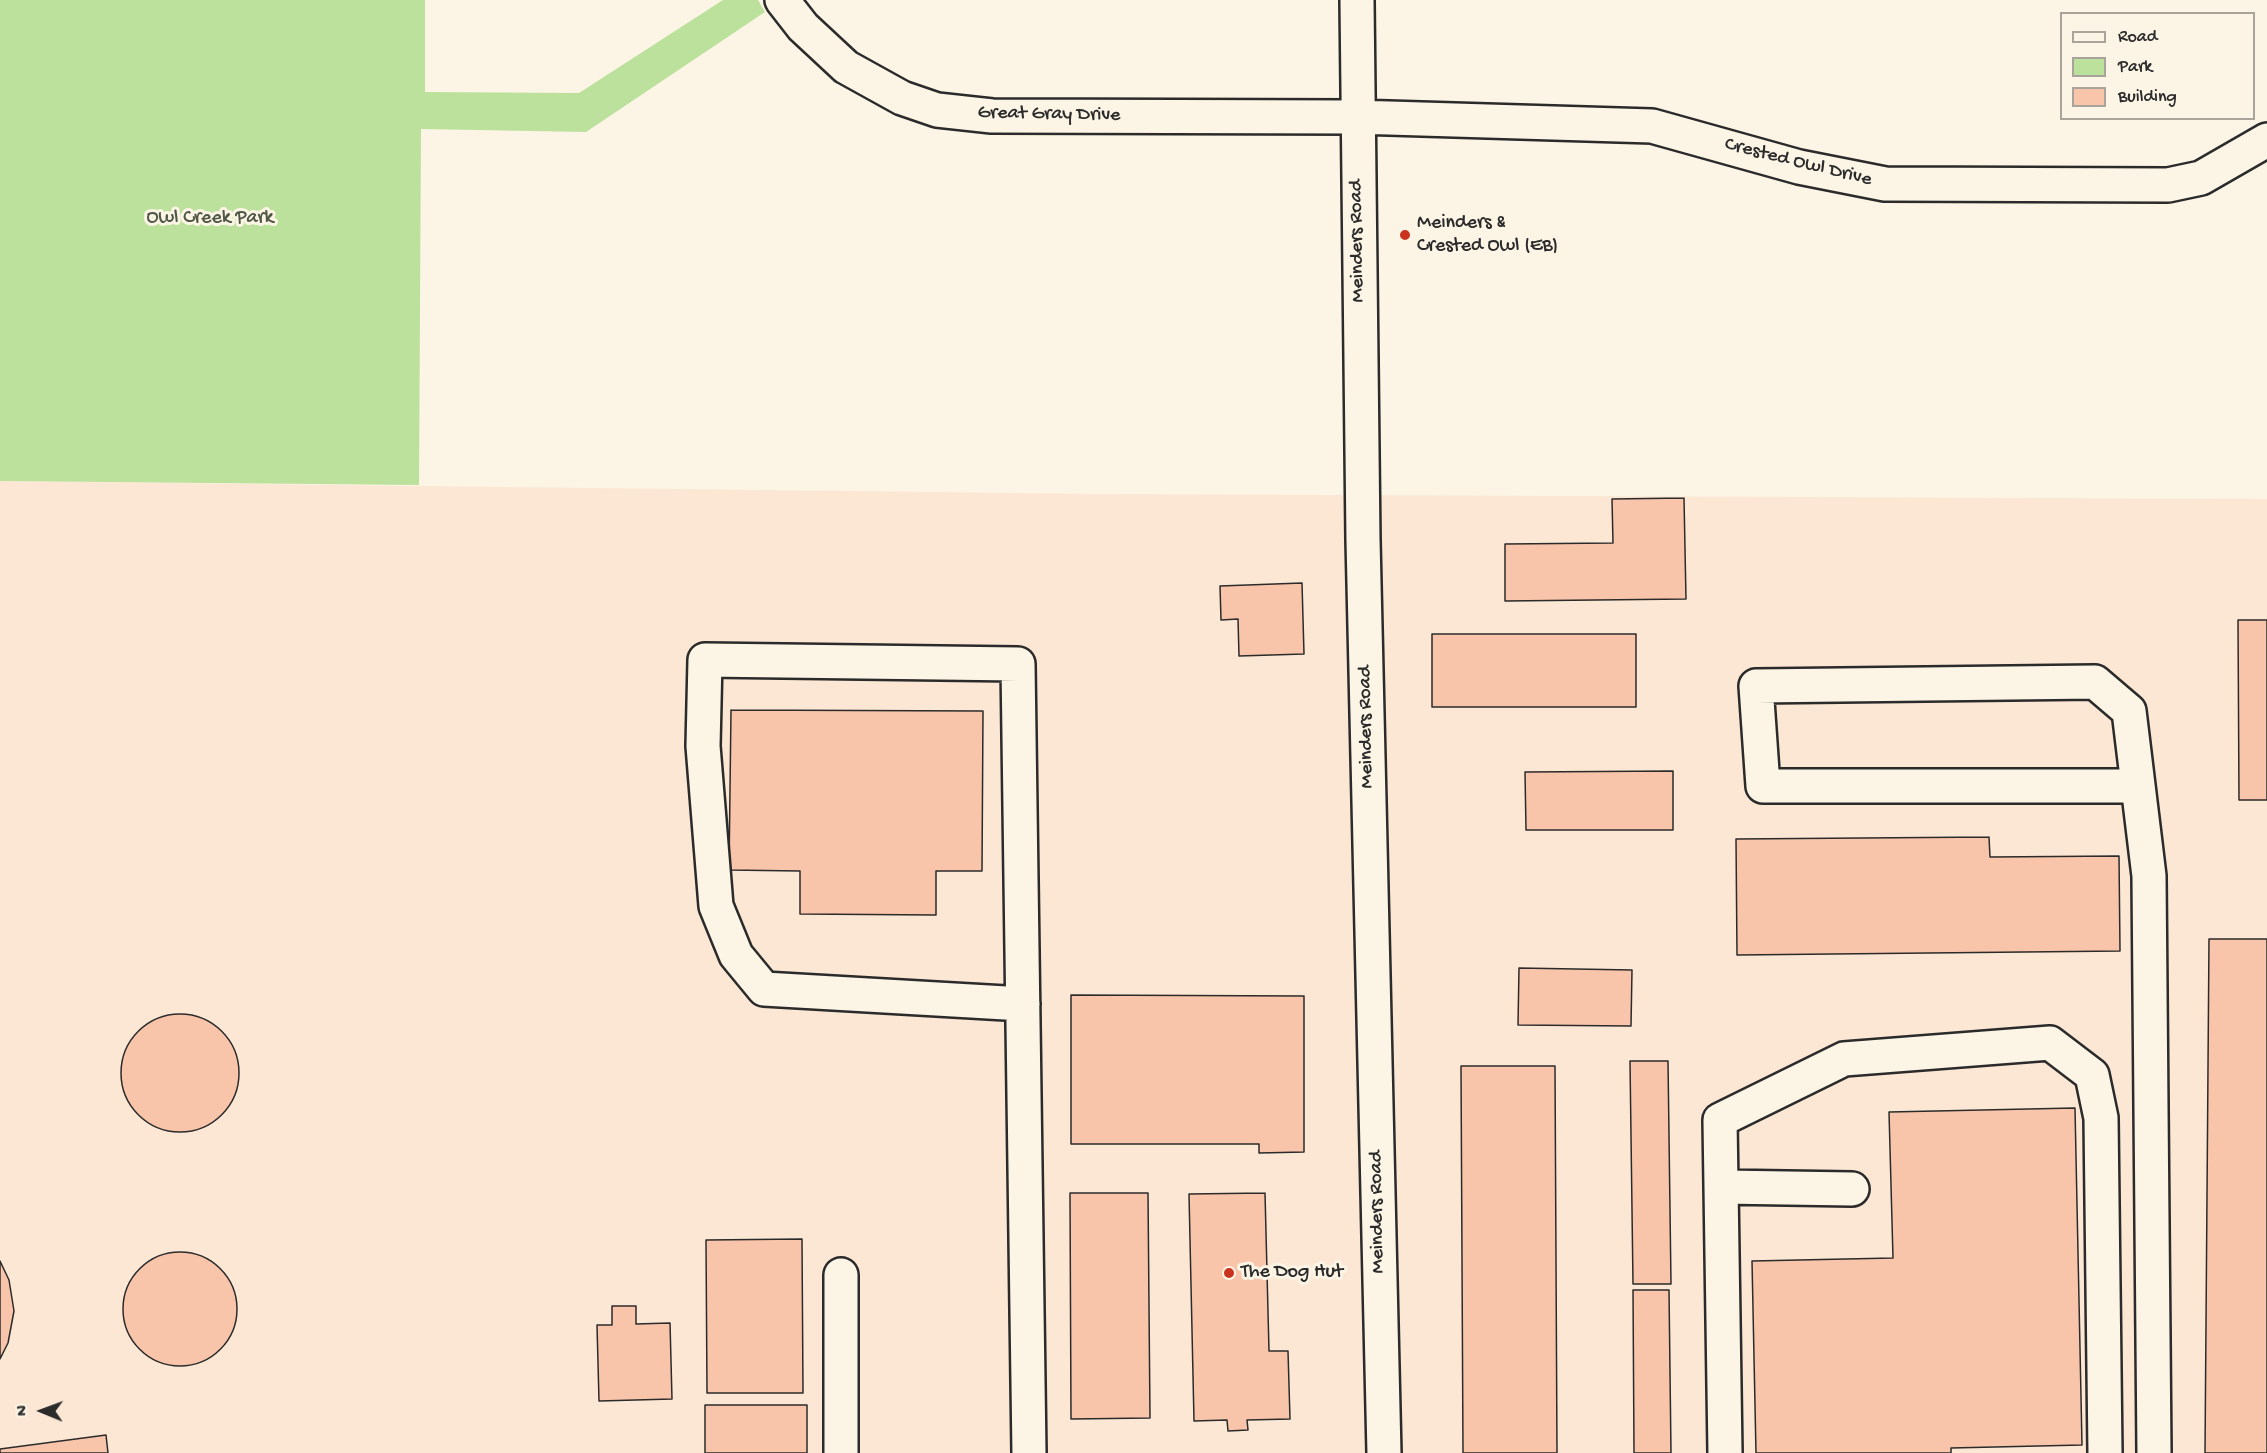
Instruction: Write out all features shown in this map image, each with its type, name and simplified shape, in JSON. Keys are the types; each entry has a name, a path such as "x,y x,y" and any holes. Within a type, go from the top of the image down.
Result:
{"street":[{"name":"Great Gray Drive","path":"782,0 803,27 846,67 902,98 937,110 992,116 1045,117 1356,117"},
{"name":"Meinders Road","path":"1357,0 1356,117 1384,1453"},
{"name":"Crested Owl Drive","path":"1356,117 1652,126 1799,167 1897,185 2168,185 2201,178 2267,140"},
{"path":"1023,1004 764,989 736,955 716,906 703,746 705,660 1018,664 1023,1004 1029,1453"},
{"path":"2137,786 1763,786 1756,686 2095,682 2129,711 2149,876 2154,1453"},
{"path":"1725,1453 1720,1120 1844,1059 2050,1043 2092,1075 2101,1119 2105,1453"},
{"path":"1722,1187 1852,1189"},
{"path":"840,1275 841,1453"}],"shaded area":[{"path":"0,481 1100,494 2267,499 2267,1453 0,1453"}],"green space":[{"name":"Owl Creek Park","path":"0,0 425,0 425,92 579,93 723,0 758,0 765,12 586,132 421,129 419,485 0,481"}],"building":[{"path":"1684,498 1686,599 1505,601 1505,544 1613,543 1612,499"},
{"path":"1302,583 1304,654 1239,656 1238,619 1221,620 1220,586"},
{"path":"2238,620 2267,620 2267,800 2239,800"},
{"path":"1432,634 1636,634 1636,707 1432,707"},
{"path":"731,710 983,711 982,871 936,871 936,915 800,914 800,871 729,870"},
{"path":"1673,771 1673,830 1526,830 1525,772"},
{"path":"1989,837 1990,857 2119,856 2120,951 1737,955 1736,839"},
{"path":"2209,939 2267,939 2267,1453 2205,1453"},
{"path":"1519,968 1632,970 1631,1026 1518,1025"},
{"path":"1071,995 1304,996 1304,1152 1259,1153 1259,1144 1071,1144"},
{"path":"180,1014 203,1019 222,1031 234,1050 239,1073 234,1096 222,1115 203,1127 180,1132 157,1127 138,1115 126,1096 121,1073 126,1050 138,1031 157,1019"},
{"path":"1630,1061 1668,1061 1671,1284 1633,1284"},
{"path":"1461,1066 1555,1066 1557,1453 1463,1453"},
{"path":"2075,1108 2082,1445 1951,1448 1951,1453 1756,1453 1752,1261 1893,1258 1889,1112"},
{"path":"1070,1193 1148,1193 1150,1418 1071,1419"},
{"name":"The Dog Hut","path":"1265,1193 1269,1351 1288,1351 1290,1419 1247,1420 1248,1430 1228,1431 1227,1420 1194,1421 1189,1194"},
{"path":"802,1239 803,1393 707,1393 706,1240"},
{"path":"180,1252 202,1257 220,1269 232,1287 237,1309 232,1331 220,1349 202,1361 180,1366 158,1361 140,1349 128,1331 123,1309 128,1287 140,1269 158,1257"},
{"path":"0,1261 9,1280 14,1311 8,1343 0,1359"},
{"path":"1633,1290 1669,1290 1671,1453 1634,1453"},
{"path":"612,1306 636,1306 636,1324 670,1323 672,1399 599,1401 597,1325 612,1325"},
{"path":"705,1405 807,1405 807,1453 705,1453"},
{"path":"106,1435 108,1453 0,1453 0,1449"}],"place":[{"name":"Meinders & Crested Owl (EB)","path":"1405,235"},
{"name":"The Dog Hut","path":"1229,1273"}]}
